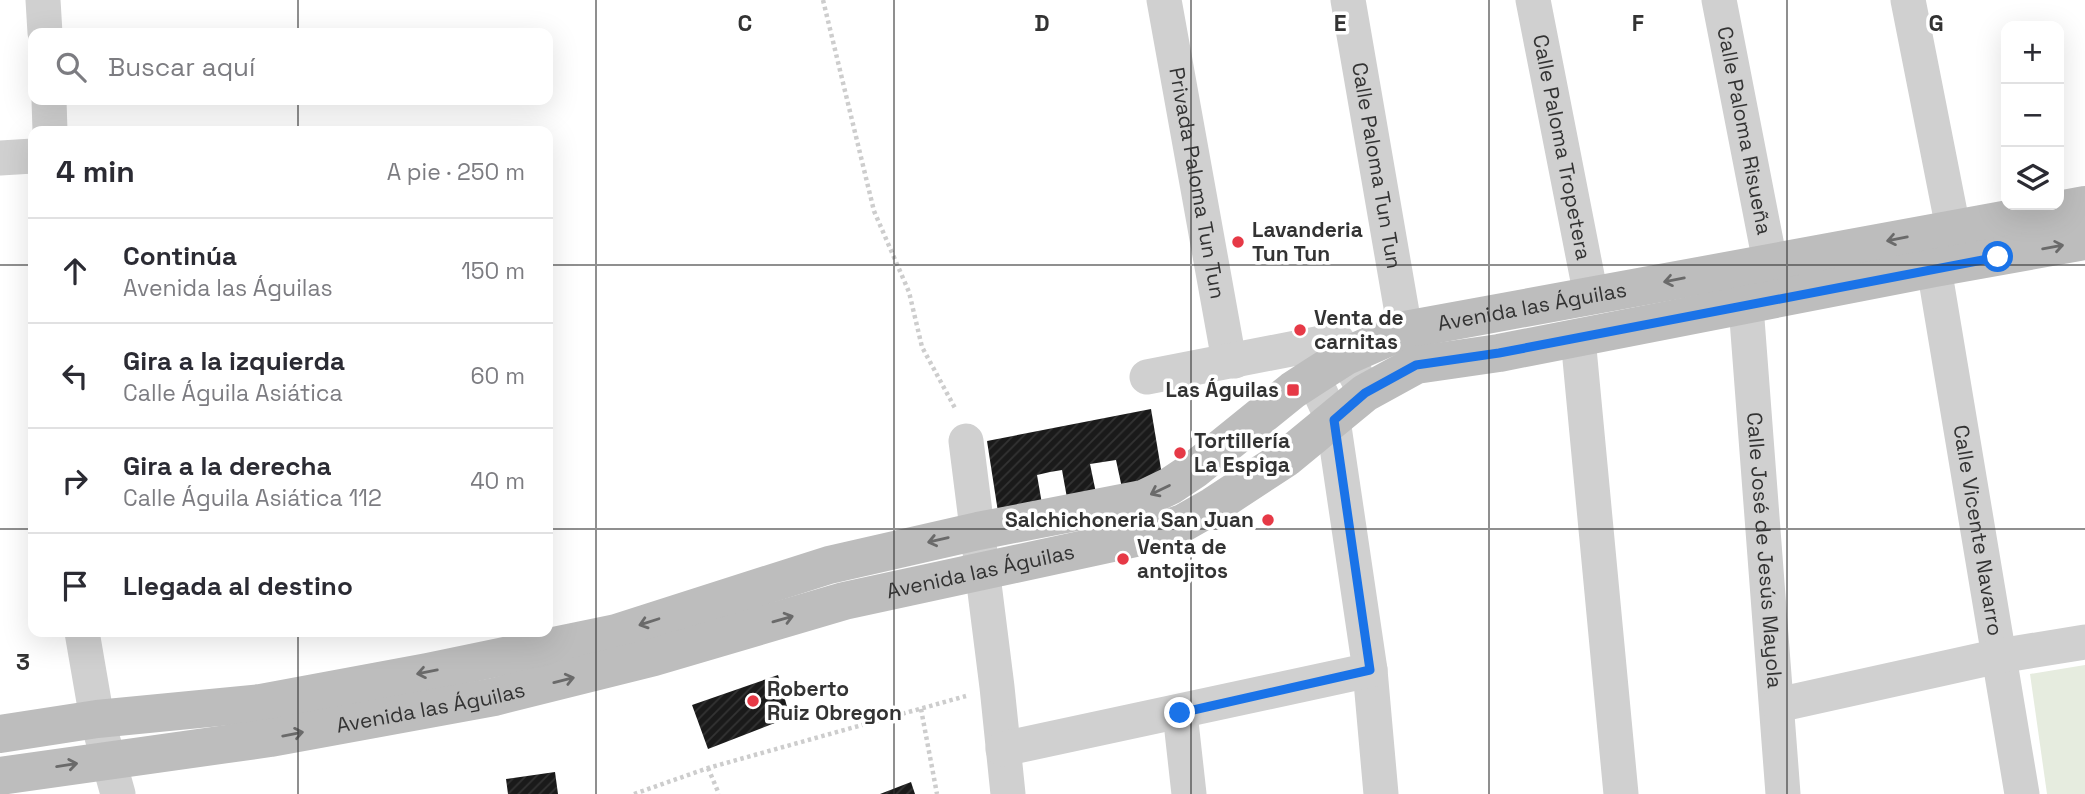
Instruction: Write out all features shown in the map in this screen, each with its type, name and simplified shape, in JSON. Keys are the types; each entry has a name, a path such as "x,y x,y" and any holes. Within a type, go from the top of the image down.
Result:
{"street":[{"path":"43,0 45,28"},
{"name":"Privada Paloma Tun Tun","path":"1164,0 1228,355 1236,361"},
{"name":"Calle Paloma Tun Tun","path":"1348,0 1405,330"},
{"name":"Calle Paloma Tropetera","path":"1533,0 1591,296"},
{"name":"Calle Paloma Risueña","path":"1718,0 1770,262"},
{"path":"1908,0 1953,229"},
{"path":"48,105 50,126"},
{"path":"0,159 28,156"},
{"name":"Avenida las Águilas","path":"0,776 113,776 270,738 494,697 654,657 698,626 829,565 978,531 1143,499 1194,470 1312,377 1346,356 1405,330 2085,205"},
{"name":"Avenida las Águilas","path":"0,734 97,719 261,703 616,633 698,626 844,601 1145,536 1183,523 1286,458 1365,393 1416,365 1578,338 1934,268 2085,242"},
{"name":"Calle Vicente Navarro","path":"1934,268 2022,794"},
{"name":"Calle José de Jesús Mayola","path":"1746,306 1783,794"},
{"path":"1578,338 1621,794"},
{"path":"1147,377 1337,340 1365,393"},
{"path":"1312,377 1334,420 1370,670 1381,794"},
{"path":"966,441 1008,794"},
{"path":"83,637 97,719 113,776"},
{"path":"1778,705 1999,656 2085,642"},
{"path":"1003,749 1370,670"},
{"path":"1180,713 1189,794"}],"path":[{"path":"823,0 874,211 909,292 922,347 953,401 966,441"},
{"path":"634,794 708,768 997,687"},
{"path":"921,708 937,794"},
{"path":"708,768 719,794"}],"shaded area":[{"path":"2085,665 2085,794 2047,794 2030,674"}],"building":[{"path":"1151,409 1162,475 1122,488 1116,460 1090,464 1096,493 1067,498 1062,470 1050,472 1037,475 1042,504 998,512 987,441"},
{"path":"778,675 790,717 708,749 692,705"},
{"path":"555,772 558,794 508,794 506,779"},
{"path":"911,782 915,794 880,794"}],"place":[{"name":"Lavanderia Tun Tun","path":"1238,242"},
{"name":"Venta de carnitas","path":"1300,330"},
{"name":"Las Águilas","path":"1293,390"},
{"name":"Tortillería La Espiga","path":"1180,453"},
{"name":"Salchichoneria San Juan","path":"1268,520"},
{"name":"Venta de antojitos","path":"1123,559"},
{"name":"Roberto Ruiz Obregon","path":"753,701"}],"route":[{"path":"1180,713 1370,670 1334,420 1365,393 1416,365 1499,353 1998,257"}]}
